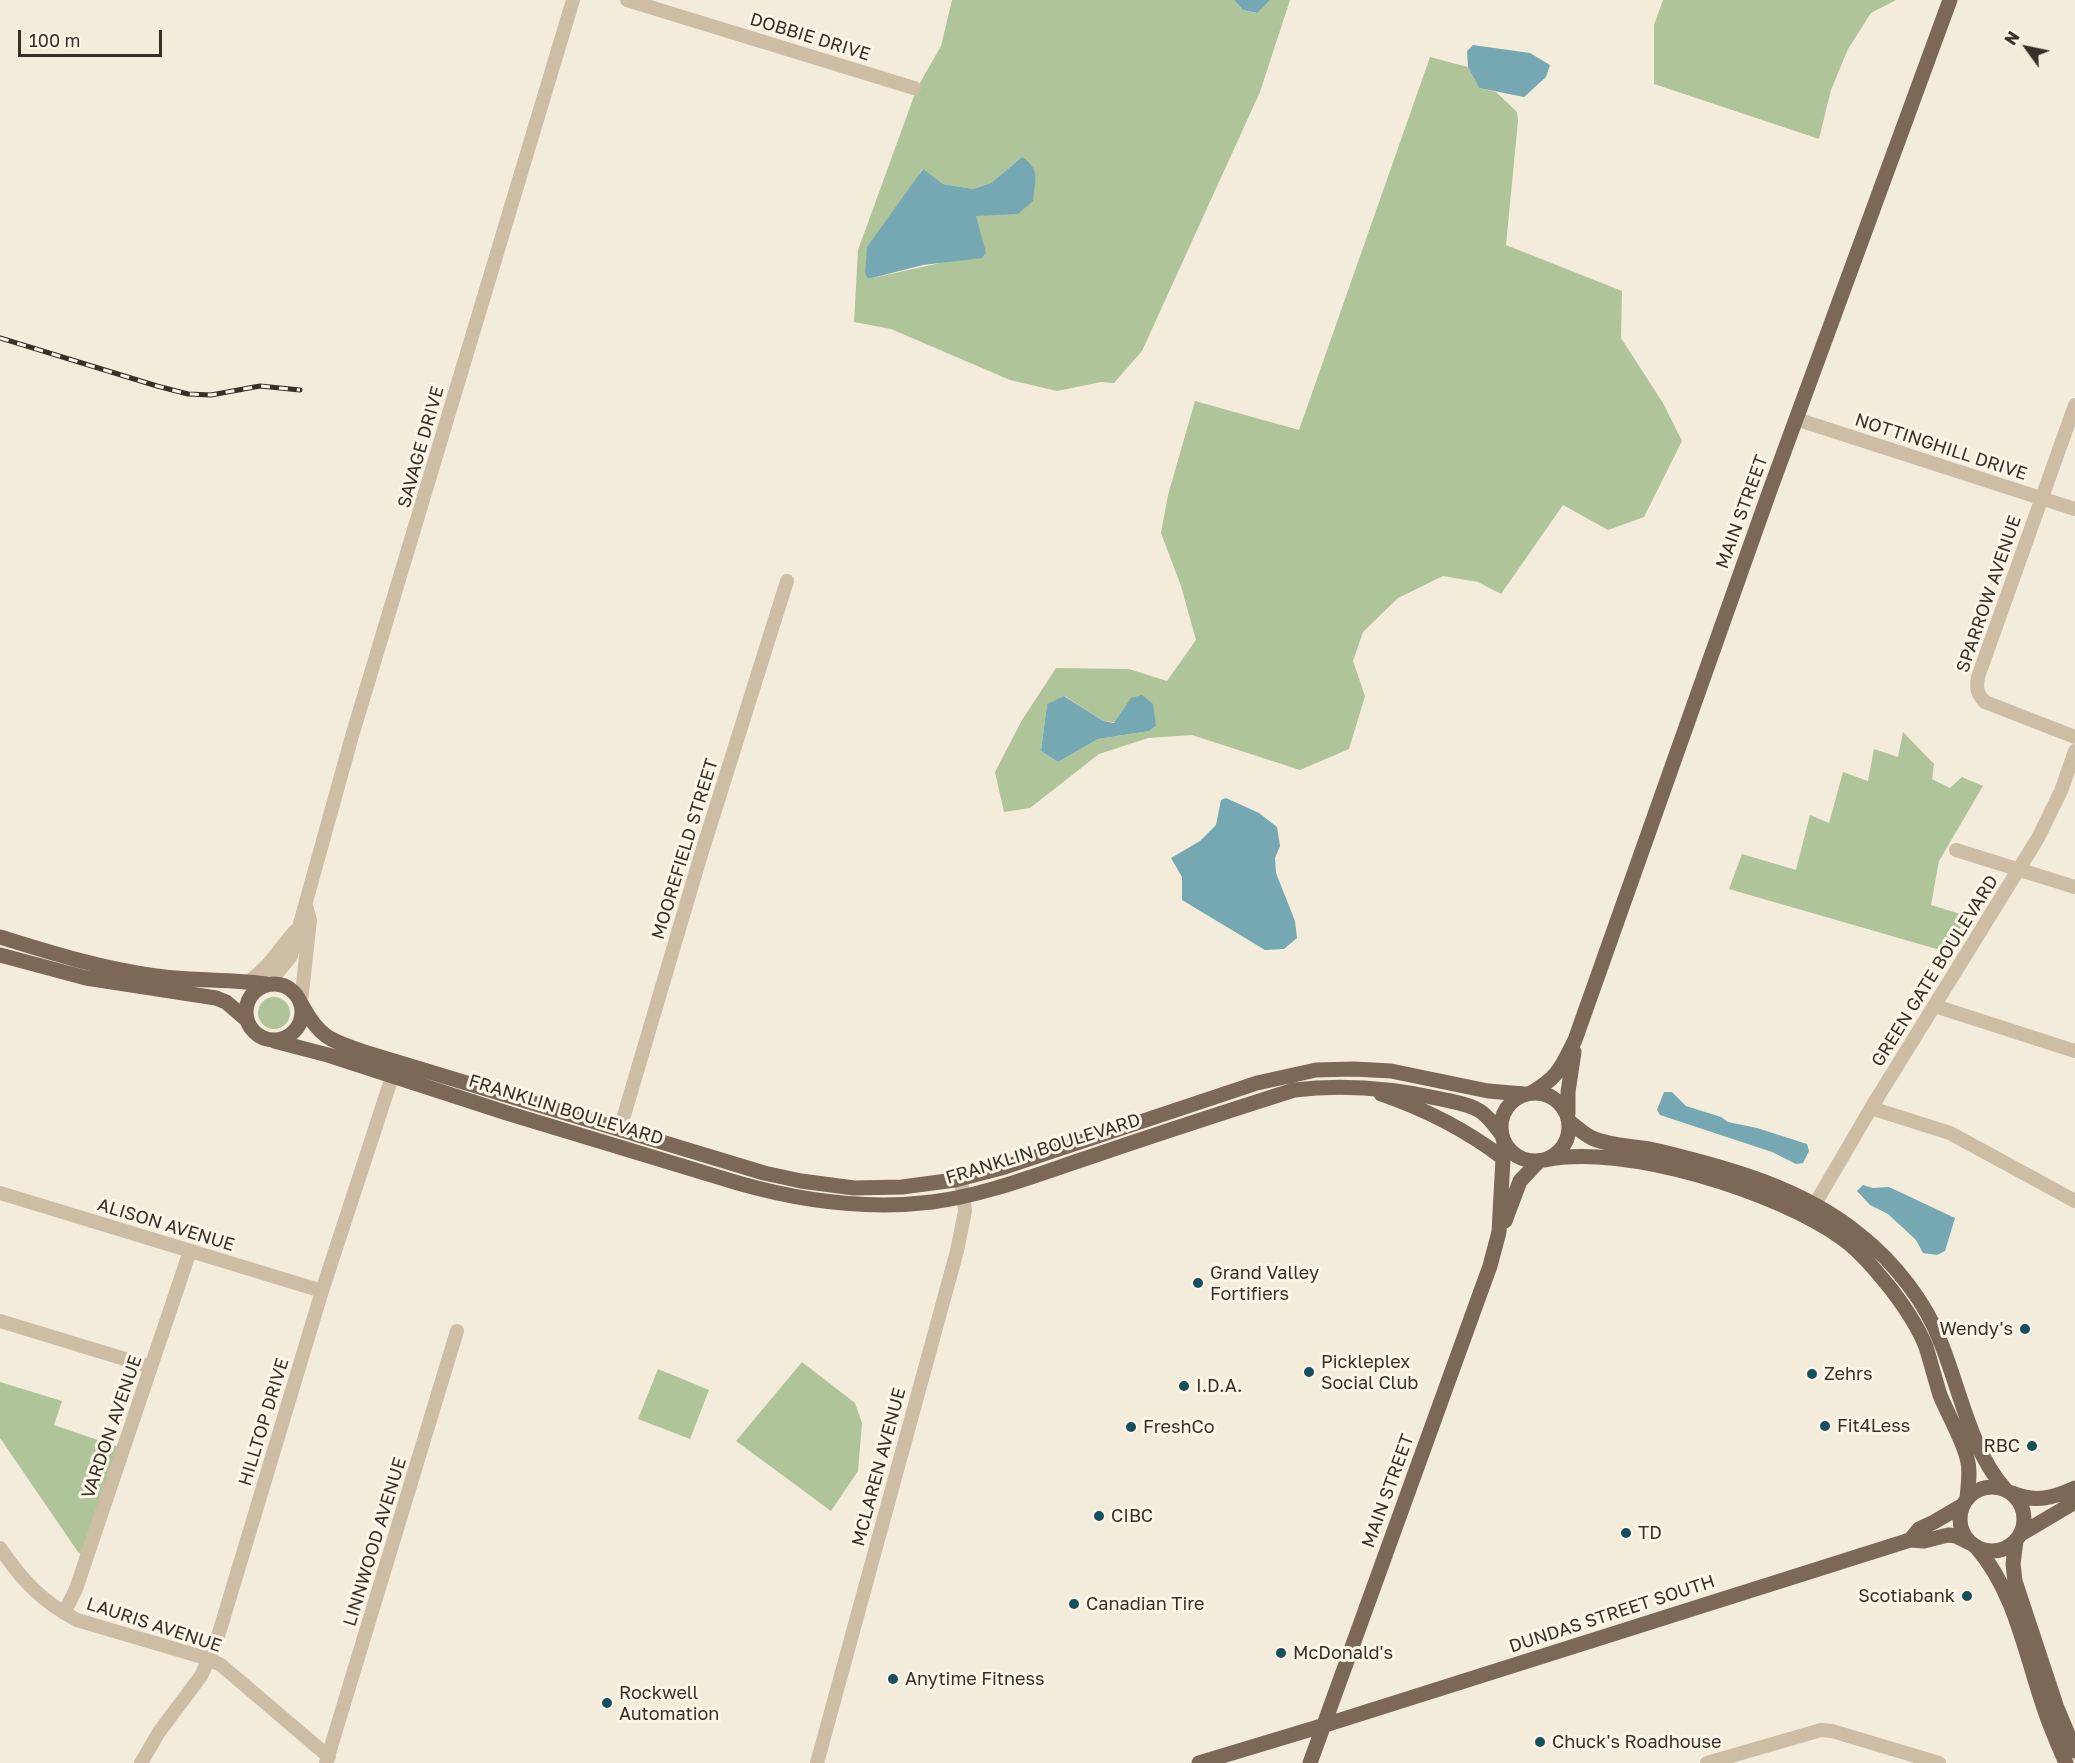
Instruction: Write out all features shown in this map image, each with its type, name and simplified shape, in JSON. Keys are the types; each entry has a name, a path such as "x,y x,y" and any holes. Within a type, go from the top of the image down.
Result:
{"main road":[{"name":"MAIN STREET","path":"1528,1094 1550,1082 1575,1040 1796,419 1950,0"},
{"path":"0,937 127,971 186,980 284,985 291,989 302,1003 302,1020 298,1028 283,1039 274,1041 257,1035 247,1020 226,1002 216,998 86,978 0,955"},
{"path":"247,1020 248,1002 252,994 268,984"},
{"name":"FRANKLIN BOULEVARD","path":"302,1003 312,1022 330,1039 364,1052 764,1173 801,1181 854,1188 902,1187 962,1179 1257,1083 1316,1070 1391,1071 1488,1091 1528,1094"},
{"name":"MAIN STREET","path":"1569,1119 1568,1092 1575,1040"},
{"name":"FRANKLIN BOULEVARD","path":"274,1041 328,1055 392,1077 776,1194 826,1202 865,1205 906,1204 965,1197 1294,1090 1320,1087 1359,1086 1401,1090 1471,1107 1481,1111 1502,1138"},
{"path":"1359,1086 1417,1107 1503,1158"},
{"path":"2066,1763 2044,1709 2023,1640 2003,1588 1992,1566 1965,1537 1960,1521 1969,1477 1967,1456 1939,1392 1925,1346 1907,1312 1890,1288 1844,1240 1806,1216 1780,1204 1682,1172 1631,1160 1562,1157 1542,1161 1525,1160 1516,1156 1502,1138 1501,1126 1506,1109 1511,1102 1528,1094 1549,1095 1557,1100 1569,1119 1592,1137 1602,1141 1657,1151 1771,1184 1815,1204 1859,1234 1890,1264 1911,1290 1940,1340 1984,1460 2020,1502 2025,1515 2013,1563 2015,1581 2057,1708 2075,1751"},
{"path":"1542,1161 1561,1150 1567,1142 1569,1119"},
{"name":"MAIN STREET","path":"1500,1232 1502,1138"},
{"name":"MAIN STREET","path":"1310,1763 1478,1304 1500,1232 1520,1181 1542,1161"},
{"path":"1965,1502 1984,1487 2008,1490 2020,1497 2040,1499 2075,1488"},
{"name":"DUNDAS STREET SOUTH","path":"1910,1540 1919,1529 1965,1502"},
{"path":"1974,1545 1994,1551 2010,1546 2075,1502"},
{"name":"DUNDAS STREET SOUTH","path":"1199,1763 1224,1760 1325,1725 1910,1540 1924,1541 1948,1535 1956,1536 1974,1545"}],"street":[{"name":"SAVAGE DRIVE","path":"268,984 291,956 352,736 573,0"},
{"name":"DOBBIE DRIVE","path":"627,0 914,88"},
{"name":"SPARROW AVENUE","path":"2075,405 1977,677 1976,687 1979,696 1985,702 2075,736"},
{"name":"NOTTINGHILL DRIVE","path":"1796,419 2075,509"},
{"name":"MOOREFIELD STREET","path":"620,1129 697,869 787,581"},
{"name":"GREEN GATE BOULEVARD","path":"1815,1204 2050,815 2075,751"},
{"path":"1956,850 2075,887"},
{"name":"SAVAGE DRIVE","path":"302,1003 310,920 306,906"},
{"path":"247,982 262,972 275,958 298,927"},
{"path":"1935,1006 2075,1052"},
{"name":"HILLTOP DRIVE","path":"141,1763 159,1732 201,1676 216,1643 322,1291 392,1077"},
{"path":"1871,1108 1950,1133 2075,1201"},
{"name":"MCLAREN AVENUE","path":"817,1763 957,1251 965,1211 962,1179"},
{"name":"ALISON AVENUE","path":"0,1193 322,1291"},
{"name":"VARDON AVENUE","path":"64,1613 76,1589 190,1251"},
{"path":"0,1321 151,1367"},
{"name":"LINNWOOD AVENUE","path":"328,1760 457,1331"},
{"name":"LAURIS AVENUE","path":"0,1548 19,1576 42,1598 64,1613 97,1626 210,1659 221,1665 328,1760"},
{"path":"1707,1763 1821,1730 1832,1731 1939,1763"}],"green space":[{"path":"952,0 1234,0 1243,10 1256,13 1270,0 1290,0 1260,92 1142,351 1114,383 1101,382 1057,391 1010,380 891,329 854,322 858,250 917,88 941,46","holes":["1022,157 975,216 985,253 868,279 922,169 943,184 973,189 991,183"]},
{"path":"1663,0 1896,0 1871,13 1848,49 1831,90 1819,139 1654,84 1654,25"},
{"path":"1430,57 1468,67 1479,88 1496,92 1517,112 1506,245 1622,291 1621,338 1663,403 1682,441 1644,517 1608,530 1563,505 1501,594 1478,582 1443,576 1398,598 1363,632 1353,661 1365,696 1349,749 1300,770 1192,735 1148,738 1099,754 1030,808 1004,812 995,772 1022,720 1056,668 1129,669 1167,681 1196,640 1181,586 1161,533 1168,495 1195,401 1299,430","holes":["1065,696 1103,721 1156,726 1149,731 1098,739 1058,762 1041,751 1047,704"]},
{"path":"1903,732 1934,764 1932,779 1950,788 1962,777 1983,786 1939,861 1931,905 1967,916 1947,952 1729,889 1742,854 1796,870 1810,815 1829,823 1843,772 1868,781 1874,749 1898,757"},
{"path":"274,997 285,1002 290,1013 285,1024 274,1029 263,1024 258,1013 263,1002"},
{"path":"802,1362 855,1403 862,1423 858,1471 831,1511 736,1441"},
{"path":"658,1369 709,1390 690,1439 638,1419"},
{"path":"0,1382 62,1401 54,1425 121,1448 88,1560 78,1552 0,1438"}],"water":[{"path":"1234,0 1270,0 1257,13 1243,10"},
{"path":"1473,45 1530,53 1550,65 1546,77 1524,97 1479,88 1468,67 1467,51"},
{"path":"1022,157 1034,171 1033,201 1018,214 976,216 986,253 982,258 923,265 868,279 865,273 867,247 923,169 943,184 973,189 991,183"},
{"path":"1142,695 1153,704 1156,726 1149,731 1098,739 1058,762 1041,751 1047,704 1064,696 1103,721 1114,723 1131,698"},
{"path":"1226,798 1259,813 1277,827 1280,846 1275,858 1276,873 1295,921 1297,938 1284,949 1265,950 1182,900 1182,877 1171,858 1200,841 1216,825 1221,800"},
{"path":"1664,1092 1672,1092 1686,1106 1721,1117 1728,1122 1757,1128 1807,1144 1809,1151 1803,1163 1796,1164 1772,1152 1660,1115 1657,1110"},
{"path":"1863,1185 1873,1188 1889,1187 1955,1218 1945,1251 1937,1255 1923,1253 1916,1240 1888,1214 1870,1205 1857,1191"}],"railway":[{"path":"0,338 188,394 211,395 260,386 300,390"}],"place":[{"name":"Grand Valley Fortifiers","path":"1198,1283"},
{"name":"Wendy's","path":"2025,1329"},
{"name":"Pickleplex Social Club","path":"1309,1372"},
{"name":"Zehrs","path":"1812,1374"},
{"name":"I.D.A.","path":"1184,1386"},
{"name":"Fit4Less","path":"1825,1426"},
{"name":"FreshCo","path":"1131,1427"},
{"name":"RBC","path":"2032,1446"},
{"name":"CIBC","path":"1099,1516"},
{"name":"TD","path":"1626,1533"},
{"name":"Scotiabank","path":"1967,1596"},
{"name":"Canadian Tire","path":"1074,1604"},
{"name":"McDonald's","path":"1281,1653"},
{"name":"Anytime Fitness","path":"893,1679"},
{"name":"Rockwell Automation","path":"607,1703"},
{"name":"Chuck's Roadhouse","path":"1540,1742"}]}
